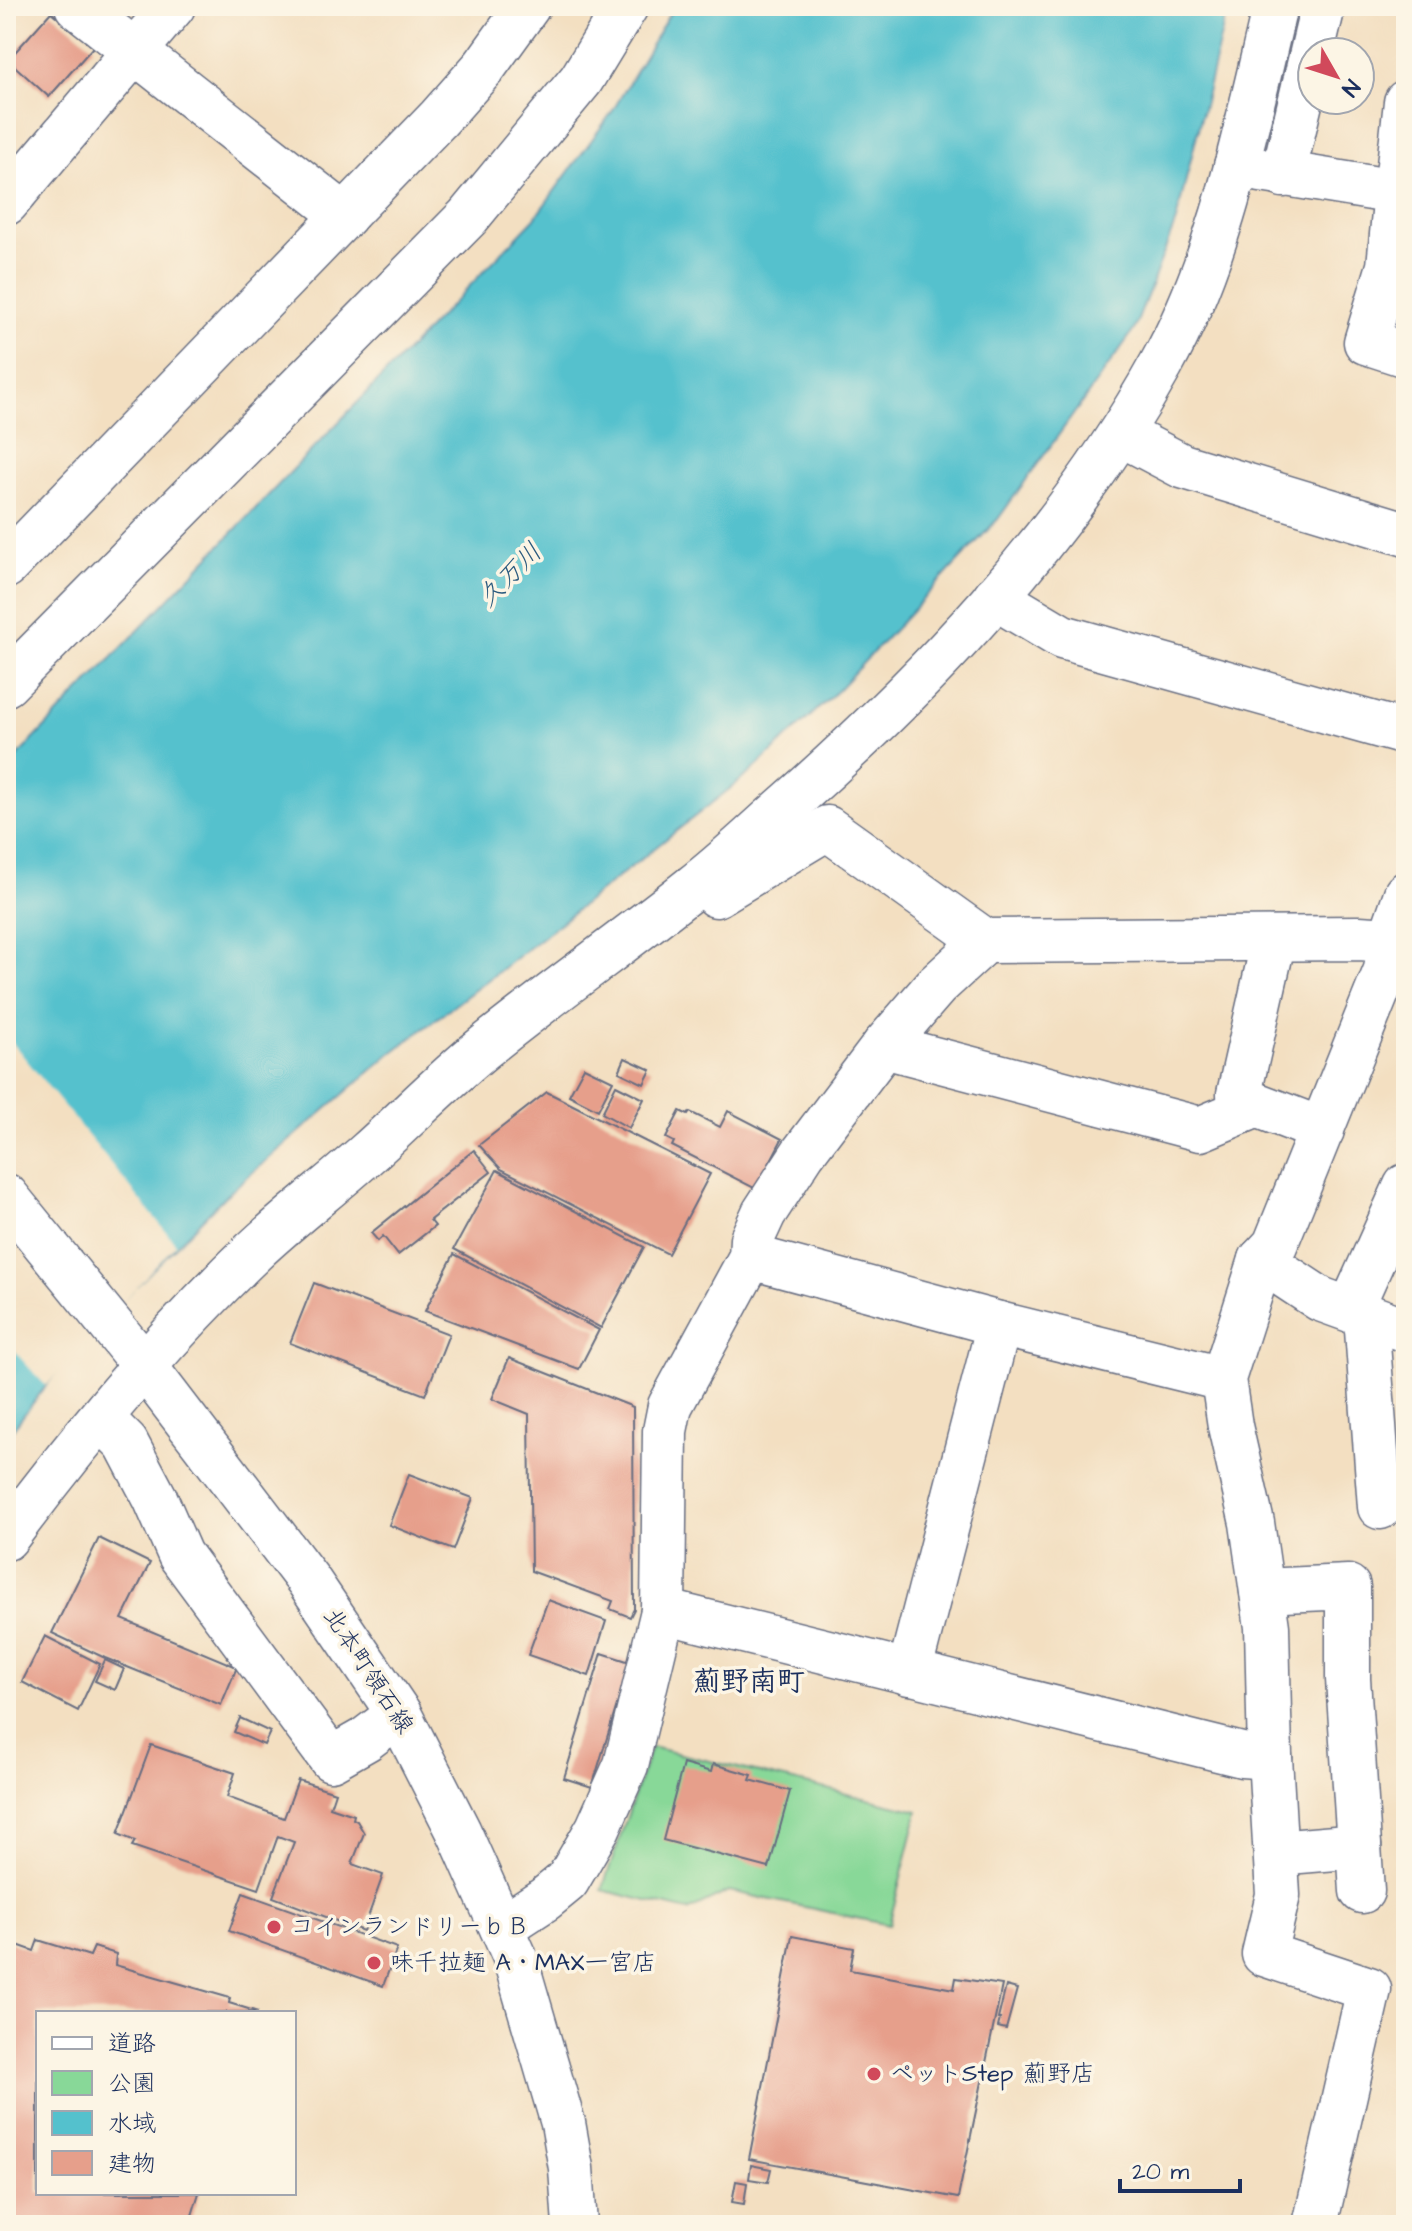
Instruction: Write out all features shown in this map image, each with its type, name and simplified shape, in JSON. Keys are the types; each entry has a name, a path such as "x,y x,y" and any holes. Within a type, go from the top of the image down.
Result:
{"street":[{"path":"77,6 345,216"},
{"path":"6,203 173,6"},
{"path":"6,566 439,118 484,67 528,6"},
{"path":"6,684 468,217 581,80 626,6"},
{"path":"6,1538 57,1469 101,1418 136,1356 170,1338 252,1253 479,1051 693,887 854,747 1001,602 1068,507 1128,437 1186,313 1210,254 1236,166 1275,6"},
{"path":"1283,175 1323,6"},
{"path":"1406,102 1389,266 1366,342 1406,355"},
{"path":"1236,166 1396,192"},
{"path":"1128,437 1182,466 1406,534"},
{"path":"1001,602 1062,637 1406,733"},
{"path":"671,903 684,911 842,839 985,941 1398,940"},
{"path":"1315,2225 1369,1989 1264,1954 1278,1895 1267,1627 1252,1523 1230,1426 1223,1379 1261,1260 1275,1245 1398,940 1406,894"},
{"path":"1240,1111 1239,1094 1274,939"},
{"path":"502,1927 567,1881 598,1828 626,1765 663,1611 665,1431 670,1406 751,1257 752,1239 803,1153 884,1046 936,986 985,941"},
{"path":"884,1046 1200,1129 1257,1105 1322,1130"},
{"path":"1380,1507 1367,1330 1357,1295 1406,1186"},
{"name":"北本町領石線","path":"6,1196 136,1356 308,1580 399,1714 459,1832 502,1927 526,1993 563,2123 571,2168 575,2225"},
{"path":"751,1257 999,1324 1223,1379"},
{"path":"1261,1260 1320,1299 1406,1330"},
{"path":"909,1673 999,1324"},
{"path":"101,1418 126,1443 180,1555 331,1759 366,1739 399,1714"},
{"path":"1262,1591 1348,1587 1348,1679 1362,1891"},
{"path":"663,1611 1242,1755 1270,1757"},
{"path":"1276,1853 1359,1846"}],"green space":[{"path":"651,1747 918,1811 889,1925 729,1891 688,1911 602,1890"}],"water":[{"name":"久万川","path":"674,6 1228,6 1176,221 1134,330 998,519 834,694 751,772 390,1054 224,1197 73,1351 6,1438 6,768 534,219 612,112"}],"pier":[{"path":"6,1035 176,1244 46,1386 6,1342"}],"building":[{"path":"51,12 93,47 49,97 8,60"},
{"path":"625,1058 651,1070 644,1084 619,1072"},
{"path":"584,1067 613,1081 598,1110 569,1095"},
{"path":"616,1085 644,1099 629,1128 602,1113"},
{"path":"547,1092 710,1174 668,1254 501,1169 479,1145"},
{"path":"680,1111 688,1115 690,1112 720,1127 728,1111 782,1139 756,1189 672,1146 674,1142 666,1138"},
{"path":"474,1150 491,1172 430,1220 435,1226 398,1255 383,1236 378,1241 371,1233"},
{"path":"497,1170 644,1247 601,1328 454,1249"},
{"path":"454,1254 599,1330 579,1369 425,1311"},
{"path":"314,1283 449,1334 425,1395 290,1343"},
{"path":"509,1358 633,1407 634,1609 630,1617 610,1609 613,1601 531,1571 529,1414 492,1399"},
{"path":"409,1474 473,1498 453,1550 389,1525"},
{"path":"99,1538 150,1563 122,1619 237,1667 221,1705 52,1633"},
{"path":"548,1600 606,1621 589,1676 528,1655"},
{"path":"45,1636 100,1664 78,1711 22,1682"},
{"path":"602,1653 630,1662 592,1787 564,1778"},
{"path":"105,1660 124,1669 115,1690 95,1681"},
{"path":"240,1718 270,1732 264,1745 234,1732"},
{"path":"151,1745 235,1773 227,1797 284,1818 298,1780 335,1792 330,1807 354,1815 353,1819 364,1833 352,1864 383,1875 363,1931 273,1897 294,1842 278,1836 259,1889 132,1846 135,1841 118,1834"},
{"path":"683,1764 711,1772 713,1764 752,1775 750,1780 790,1791 769,1868 663,1840"},
{"path":"243,1893 397,1948 383,1986 229,1931"},
{"name":"ペットStep 薊野店","path":"792,1936 854,1948 850,1970 954,1989 956,1978 1002,1985 958,2198 749,2159"},
{"path":"38,1940 90,1956 94,1947 116,1954 115,1965 230,1998 229,2003 255,2011 36,2011 36,2195 198,2195 189,2225 6,2225 6,1941 34,1951"},
{"path":"1006,1986 1017,1989 1006,2029 998,2027 998,2019"},
{"path":"751,2165 771,2169 768,2182 749,2179"},
{"path":"736,2181 747,2183 744,2204 732,2202"}],"place":[{"name":"コインランドリーｂＢ","path":"274,1927"},
{"name":"味千拉麺 A・MAX一宮店","path":"374,1963"},
{"name":"ペットStep 薊野店","path":"874,2074"}],"district":[{"name":"薊野南町","path":"749,1681"}]}
